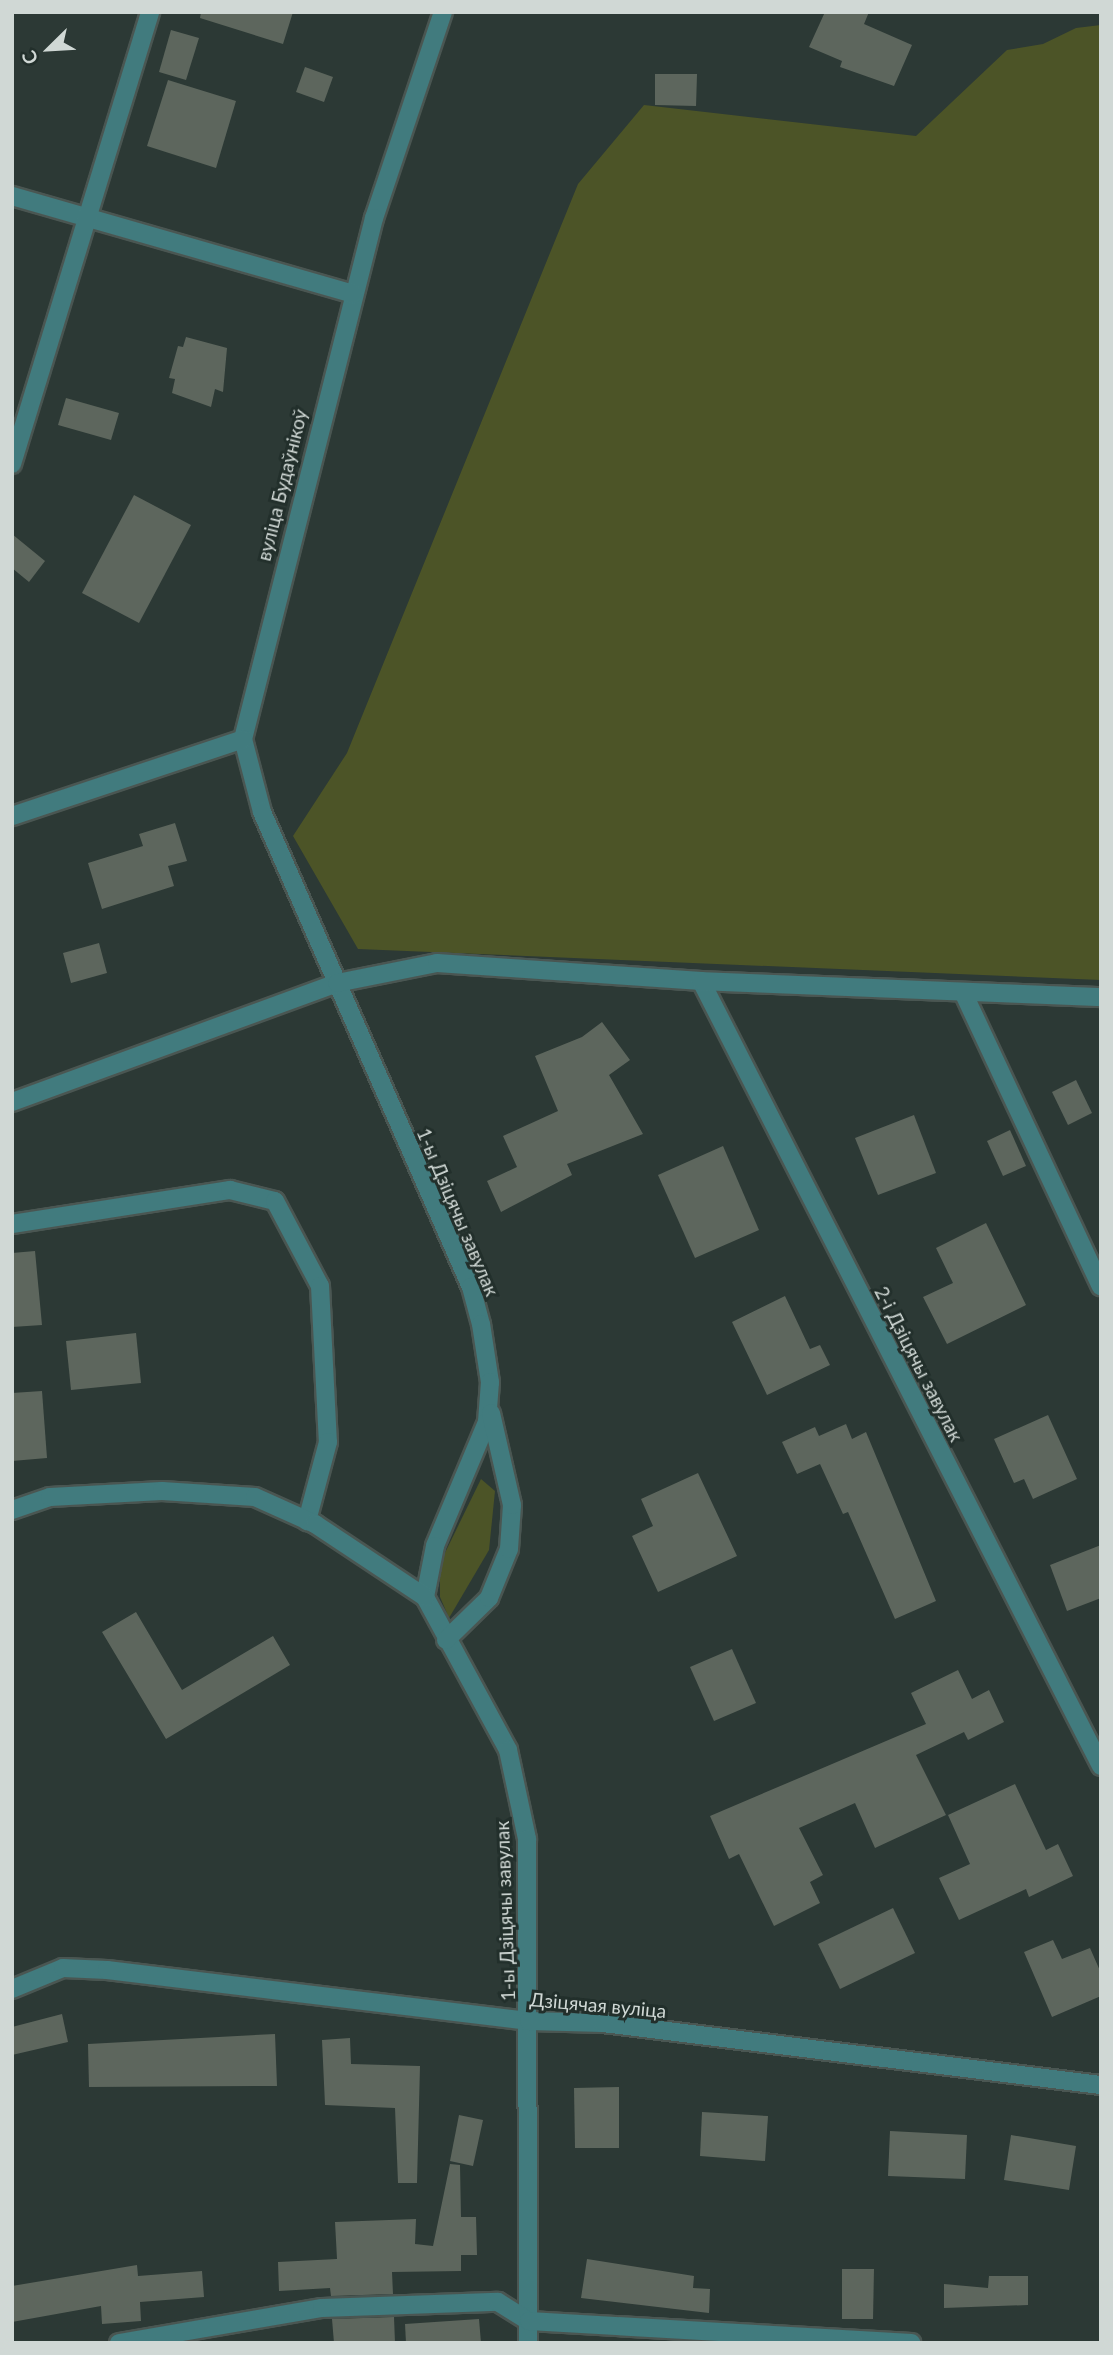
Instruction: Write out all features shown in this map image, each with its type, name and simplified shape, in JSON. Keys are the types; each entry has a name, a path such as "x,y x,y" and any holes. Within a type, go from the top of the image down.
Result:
{"street":[{"path":"12,464 149,12"},
{"name":"вуліца Будаўнікоў","path":"243,739 353,294 443,12"},
{"path":"12,196 353,294"},
{"path":"12,816 243,739"},
{"name":"1-ы Дзіцячы завулак","path":"243,739 262,812 471,1287 491,1382 477,1454 435,1546 425,1597 446,1640 508,1749 519,1787 527,1839 528,2343"},
{"path":"12,1102 337,983 437,963 701,981 1101,997"},
{"name":"2-і Дзіцячы завулак","path":"701,981 1101,1766"},
{"path":"963,992 1101,1286"},
{"path":"12,1224 230,1190 275,1201 320,1286 328,1442 307,1521"},
{"path":"446,1640 489,1598 509,1549 512,1505 489,1403"},
{"path":"12,1510 50,1497 162,1491 255,1497 307,1521 425,1597"},
{"name":"Дзіцячая вуліца","path":"12,1989 63,1968 107,1970 529,2021 603,2023 1101,2085"},
{"path":"119,2343 322,2308 498,2302 529,2321 911,2343"}],"green space":[{"path":"1101,25 1101,980 358,949 293,836 347,753 578,184 644,105 916,136 1007,50 1043,44 1076,28"},
{"path":"481,1479 495,1491 489,1550 449,1618 440,1597 440,1563"}],"building":[{"path":"201,12 293,12 283,44 200,18"},
{"path":"825,12 869,12 864,24 912,45 894,86 840,67 842,61 809,47"},
{"path":"171,30 199,38 186,80 159,72"},
{"path":"305,67 333,77 324,102 296,92"},
{"path":"655,74 697,74 696,106 655,105"},
{"path":"168,80 236,101 216,168 147,146"},
{"path":"186,337 227,348 223,392 215,389 211,407 172,393 175,379 169,378 178,346 183,347"},
{"path":"66,398 119,413 111,440 58,425"},
{"path":"134,495 191,525 139,623 82,593"},
{"path":"12,534 45,561 29,582 12,568"},
{"path":"175,823 187,861 168,866 174,886 102,909 88,863 143,846 139,834"},
{"path":"99,943 107,973 71,983 63,953"},
{"path":"602,1022 630,1060 609,1075 643,1134 567,1164 572,1175 501,1212 487,1181 517,1167 503,1136 558,1111 535,1056 582,1037"},
{"path":"1076,1080 1092,1113 1068,1125 1052,1092"},
{"path":"914,1115 936,1173 878,1195 855,1138"},
{"path":"1010,1130 1026,1166 1003,1176 987,1141"},
{"path":"723,1146 759,1230 695,1258 658,1175"},
{"path":"986,1223 1026,1305 947,1344 923,1297 953,1283 936,1248"},
{"path":"35,1251 42,1325 12,1327 12,1253"},
{"path":"785,1296 810,1349 820,1345 830,1365 767,1395 732,1322"},
{"path":"136,1333 141,1383 71,1390 66,1341"},
{"path":"42,1391 47,1458 12,1461 12,1393"},
{"path":"1048,1415 1077,1479 1033,1499 1024,1479 1014,1483 994,1439"},
{"path":"846,1424 852,1439 866,1432 936,1601 895,1619 848,1512 843,1514 820,1464 797,1474 782,1442 815,1427 819,1436"},
{"path":"698,1473 737,1556 658,1592 632,1536 653,1526 641,1499"},
{"path":"1101,1545 1101,1598 1067,1611 1050,1565"},
{"path":"136,1612 182,1690 273,1636 290,1665 166,1739 102,1632"},
{"path":"732,1649 756,1703 714,1721 690,1667"},
{"path":"958,1670 972,1699 989,1690 1004,1722 968,1740 964,1732 916,1755 946,1815 875,1848 855,1803 799,1828 823,1875 810,1882 820,1903 774,1926 739,1854 729,1859 710,1816 926,1724 911,1693"},
{"path":"1015,1784 1046,1850 1058,1844 1073,1876 1029,1897 1026,1889 959,1920 939,1878 970,1864 948,1815"},
{"path":"893,1908 915,1953 840,1989 818,1944"},
{"path":"1053,1940 1062,1959 1090,1948 1101,1973 1101,1996 1052,2017 1024,1952"},
{"path":"62,2014 68,2042 12,2055 12,2027"},
{"path":"275,2034 277,2086 89,2087 88,2044"},
{"path":"350,2038 351,2064 420,2066 417,2183 398,2183 395,2108 325,2105 322,2040"},
{"path":"619,2087 619,2148 575,2148 574,2088"},
{"path":"702,2112 768,2116 765,2161 700,2156"},
{"path":"459,2115 483,2120 473,2166 450,2161"},
{"path":"890,2131 967,2135 965,2179 888,2176"},
{"path":"1011,2135 1076,2146 1069,2190 1004,2180"},
{"path":"450,2164 460,2165 461,2217 476,2217 477,2255 461,2255 461,2271 392,2272 393,2294 331,2296 330,2288 279,2291 278,2262 337,2259 335,2222 416,2219 415,2244 433,2246"},
{"path":"587,2259 694,2276 693,2288 710,2289 709,2313 581,2298"},
{"path":"137,2265 138,2276 202,2271 204,2297 140,2302 141,2321 102,2324 101,2306 12,2322 12,2286"},
{"path":"842,2269 874,2269 873,2319 842,2319"},
{"path":"989,2276 1028,2276 1028,2305 944,2308 944,2284 988,2288"},
{"path":"394,2317 395,2343 334,2343 332,2319"},
{"path":"479,2319 481,2343 406,2343 405,2324"}]}
